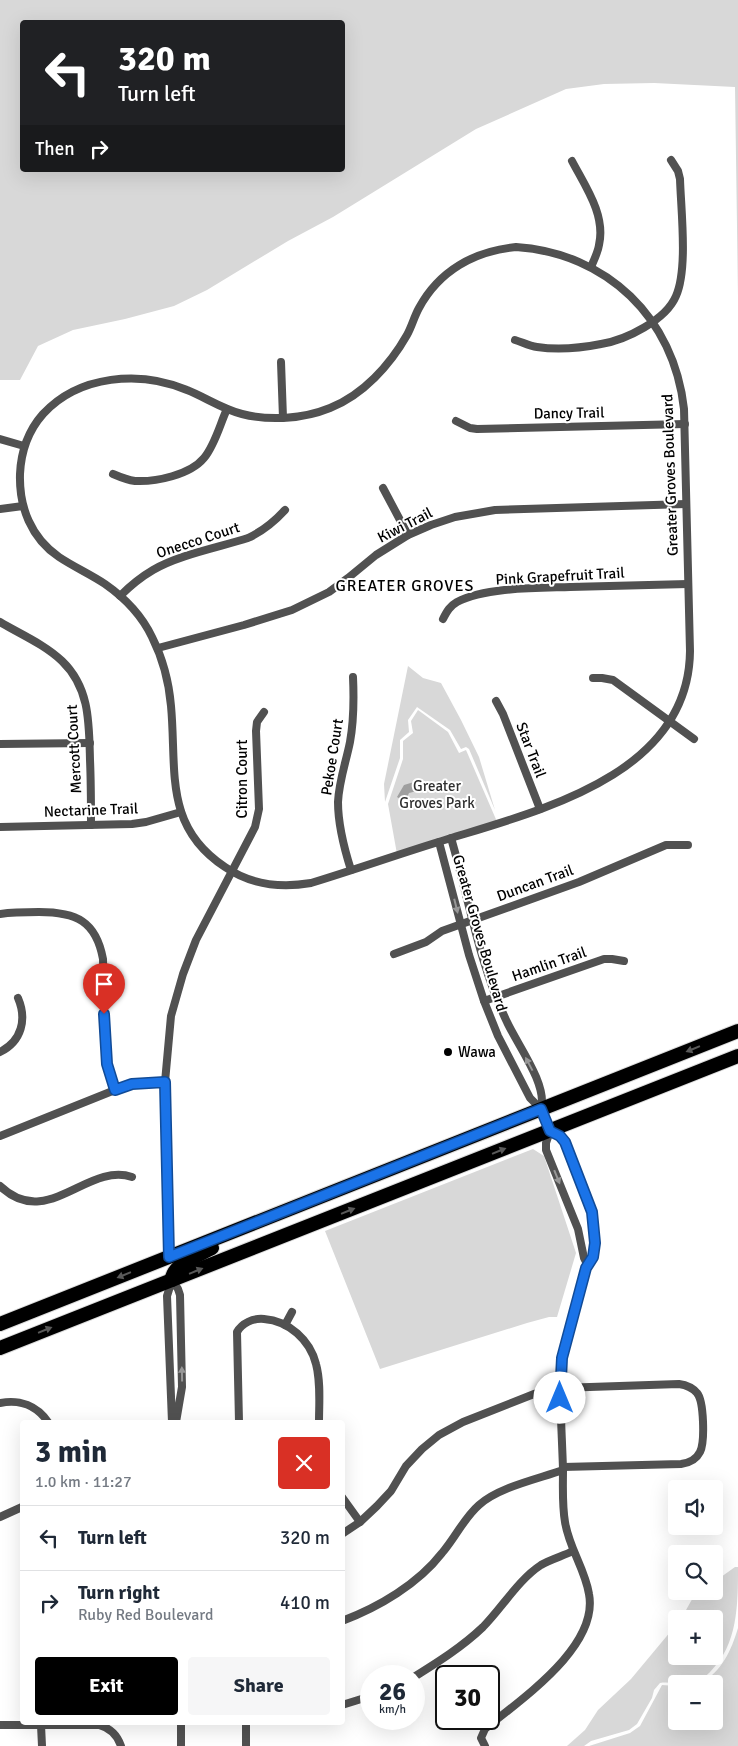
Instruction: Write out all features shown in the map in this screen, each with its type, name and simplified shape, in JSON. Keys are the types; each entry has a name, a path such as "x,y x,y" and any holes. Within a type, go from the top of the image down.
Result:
{"highway":[{"path":"0,1324 738,1032"},
{"path":"0,1348 738,1056"},
{"path":"172,1280 173,1272 180,1265 217,1246 314,1207 320,1203 324,1196"},
{"path":"0,1332 44,1314 59,1301"}],"street":[{"path":"515,340 538,347 600,345 623,337 653,322 672,304 682,272 680,179 678,170 671,160"},
{"path":"572,161 593,203 599,223 600,243 591,266"},
{"name":"Greater Groves Boulevard","path":"516,247 528,248 578,260 591,266 620,287 653,322 668,348 676,371 683,402 690,651 688,673 681,699 670,721 654,742 636,759 594,784 540,809 311,883 283,886 268,885 232,872 213,858 202,848 181,812 174,781 170,691 158,648 144,622 120,596 97,578 54,553 36,534 30,524 23,506 20,465 24,446 35,425 52,405 62,397 78,389 109,380 137,378 155,380 188,390 227,408 269,418 303,415 330,408 366,385 386,364 402,344 419,308 430,291 446,274 466,260 493,250 516,247"},
{"path":"281,362 283,418"},
{"path":"113,474 126,479 142,481 170,477 192,468 209,452 227,408"},
{"name":"Dancy Trail","path":"456,422 477,429 684,424"},
{"path":"0,439 24,446"},
{"path":"383,488 408,535"},
{"name":"Kiwi Trail","path":"158,648 275,616 305,604 329,592 376,555 408,535 455,517 495,510 686,504"},
{"path":"0,509 23,506"},
{"name":"Onecco Court","path":"120,596 132,584 155,568 174,560 258,534 273,523 285,510"},
{"name":"Pink Grapefruit Trail","path":"443,619 448,610 457,602 466,598 495,592 548,588 688,584"},
{"name":"Mercott Court","path":"0,622 54,654 72,672 81,687 87,706 90,743 91,825"},
{"name":"Pekoe Court","path":"351,870 341,836 338,804 341,777 352,727 353,676"},
{"path":"593,678 613,680 694,739"},
{"name":"Star Trail","path":"496,701 503,714 540,809"},
{"name":"Citron Court","path":"169,1257 165,1082 171,1016 182,974 204,922 253,833 257,821 259,809 256,731 258,722 264,712"},
{"path":"0,744 90,743"},
{"name":"Nectarine Trail","path":"0,827 146,822 181,812"},
{"name":"Greater Groves Boulevard","path":"451,838 496,997 542,1093 541,1109"},
{"name":"Greater Groves Boulevard","path":"439,842 484,1001 498,1036 530,1098 541,1109 550,1131"},
{"name":"Duncan Trail","path":"394,954 426,942 442,931 579,882 666,845 688,845"},
{"path":"0,914 58,912 76,917 92,930 103,960 105,1050 115,1090"},
{"name":"Hamlin Trail","path":"484,1001 604,959 624,961"},
{"path":"0,1052 12,1044 20,1032 23,1013 18,998"},
{"path":"0,1136 132,1084 165,1082"},
{"path":"486,1746 481,1738 485,1729 519,1703 546,1678 584,1632 589,1618 590,1602 583,1575 573,1551 565,1519 560,1388 562,1358 587,1264 594,1253 595,1227 592,1212 565,1142 560,1136 550,1131 546,1142 546,1150 576,1224 587,1264"},
{"path":"0,1186 11,1195 27,1202 44,1201 108,1176 122,1174 132,1177"},
{"path":"172,1280 180,1294 182,1387 176,1420"},
{"path":"172,1280 168,1292 172,1420"},
{"path":"285,1325 292,1312"},
{"path":"239,1420 237,1332 244,1324 257,1319 270,1320 285,1325 303,1338 315,1359 318,1377 319,1420"},
{"path":"169,1338 181,1338"},
{"path":"345,1532 360,1522 386,1496 416,1455 440,1435 472,1419 534,1394 560,1388 679,1384 687,1386 697,1393 702,1406 702,1444 699,1454 691,1462 563,1469 511,1488 485,1500 472,1512 440,1556 413,1581 381,1603 345,1620"},
{"path":"0,1403 14,1402 30,1406 40,1412 46,1420"},
{"path":"345,1501 360,1522"},
{"path":"0,1517 20,1508"},
{"path":"425,1670 450,1654 467,1640 496,1612 532,1572 547,1562 573,1551"},
{"path":"345,1704 360,1699"},
{"path":"0,1725 41,1725 42,1746"},
{"path":"98,1725 111,1730 121,1746"},
{"path":"111,1730 115,1725"},
{"path":"181,1725 181,1746"},
{"path":"246,1725 246,1746"}],"green space":[{"path":"0,0 738,0 738,296 735,87 654,83 604,84 566,89 476,129 333,217 288,241 207,290 174,306 73,330 38,346 20,380 0,380"},
{"path":"408,666 423,678 441,683 479,757 495,810 469,749 466,747 461,749 450,730 417,707 408,720 409,732 400,740 400,758 385,802 384,784"},
{"name":"Greater Groves Park","path":"418,710 448,732 459,753 466,750 498,824 397,854 388,804 403,759 403,741 413,733 411,721"},
{"path":"533,1149 544,1156 576,1253 557,1317 549,1317 527,1323 380,1369 325,1231"},
{"path":"738,1567 737,1610 731,1636 723,1654 723,1610 686,1610 692,1600 723,1600 723,1576"},
{"path":"738,1628 738,1746 589,1746 630,1733 640,1726 662,1685 668,1685 668,1730 723,1730 723,1675 712,1675 723,1665"},
{"path":"668,1635 668,1665 716,1665 707,1675 668,1675 668,1683 660,1683 654,1690 652,1698 637,1724 629,1730 591,1741 584,1746 567,1746 585,1730 598,1710 631,1679"}],"shaded area":[{"path":"414,782 417,791 409,793 405,802 397,797 404,785"}],"place":[{"name":"Wawa","path":"448,1052"}],"district":[{"name":"GREATER GROVES","path":"405,585"}],"route":[{"path":"104,1014 107,1064 115,1090 132,1084 165,1082 169,1257 541,1109 550,1131 560,1136 565,1142 590,1205 595,1227 593,1257 587,1264 562,1358 560,1398"}]}
